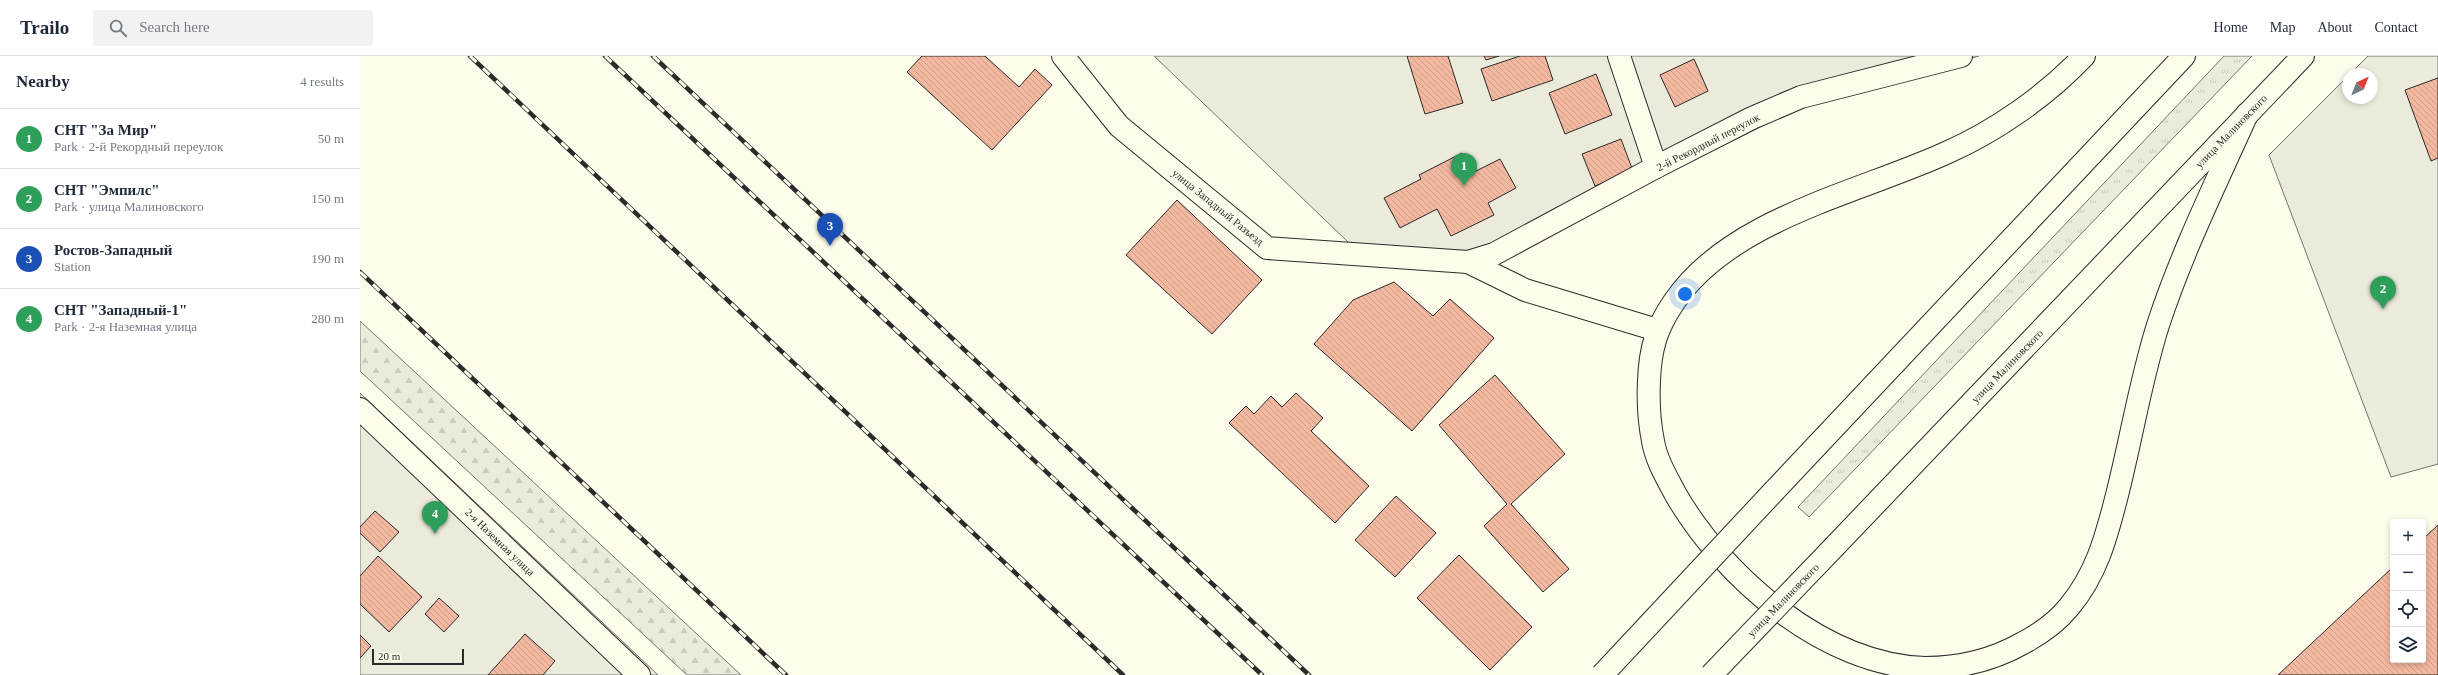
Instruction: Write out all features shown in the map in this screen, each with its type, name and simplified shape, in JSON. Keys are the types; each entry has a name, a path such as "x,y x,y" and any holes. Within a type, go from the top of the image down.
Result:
{"main road":[{"name":"улица Западный Разъезд","path":"1063,56 1119,126 1267,248 1468,262"},
{"path":"1618,56 1656,168"},
{"name":"2-й Рекордный переулок","path":"1468,262 1494,254 1752,118 1801,97 1933,59 1961,56"},
{"path":"1602,675 2184,56"},
{"name":"улица Малиновского","path":"1711,675 2303,56"},
{"path":"2075,59 2035,99 1997,126 1950,152 1779,220 1736,242 1704,267 1676,298 1657,330 1650,363 1648,401 1653,443 1665,475 1685,511 1710,546 1744,581 1790,618 1820,637 1856,653 1889,663 1924,668 1966,665 2004,654 2041,633 2067,610 2086,584 2102,549 2156,330 2172,284 2247,114"},
{"path":"1468,262 1525,290 1657,330"},
{"name":"2-я Наземная улица","path":"360,409 639,675"}],"green space":[{"path":"1154,56 1979,56 1797,109 1464,272 1371,264"},
{"path":"2224,56 2252,56 1809,517 1798,507"},
{"path":"2368,56 2438,56 2438,464 2391,477 2269,155 2342,82 2342,104 2378,104 2378,68 2356,68"},
{"path":"360,321 741,675 687,675 360,371"},
{"path":"360,393 658,675 360,675"}],"building":[{"path":"922,56 985,56 1019,87 1035,69 1052,85 992,150 907,72"},
{"path":"1407,56 1448,56 1463,103 1425,114"},
{"path":"1484,56 1499,56 1486,60"},
{"path":"1520,56 1545,56 1553,80 1492,101 1481,69"},
{"path":"1694,59 1708,91 1675,107 1660,75"},
{"path":"1596,74 1612,115 1565,134 1549,93"},
{"path":"2438,78 2438,158 2431,161 2405,90"},
{"path":"1621,139 1633,171 1595,186 1582,154"},
{"path":"1462,153 1472,173 1500,159 1516,188 1488,203 1494,215 1451,236 1437,209 1400,228 1384,198 1421,179 1419,175"},
{"path":"1177,200 1262,280 1212,334 1126,255"},
{"path":"1394,282 1433,316 1450,299 1494,338 1412,431 1314,344 1353,300"},
{"path":"1495,375 1565,454 1511,504 1569,569 1543,592 1484,526 1507,504 1439,425"},
{"path":"1296,393 1323,418 1311,431 1369,486 1335,523 1229,423 1246,406 1254,414 1271,396 1282,407"},
{"path":"1396,496 1436,533 1395,577 1355,540"},
{"path":"375,511 399,532 380,552 360,533 360,527"},
{"path":"2438,525 2438,675 2278,675 2390,570 2390,663 2426,663 2426,536"},
{"path":"1459,555 1532,627 1490,670 1417,598"},
{"path":"378,556 422,597 389,632 360,604 360,576"},
{"path":"439,598 459,616 444,632 425,614"},
{"path":"525,634 555,661 543,675 488,675"},
{"path":"360,635 371,646 360,658"}],"railway":[{"path":"470,56 1123,675"},
{"path":"605,56 1262,675"},
{"path":"653,56 1309,675"},
{"path":"360,272 786,675"}],"place":[{"name":"СНТ \"За Мир\"","path":"1464,186"},
{"name":"Ростов-Западный","path":"830,246"},
{"name":"СНТ \"Эмпилс\"","path":"2383,309"},
{"name":"СНТ \"Западный-1\"","path":"435,534"}]}
